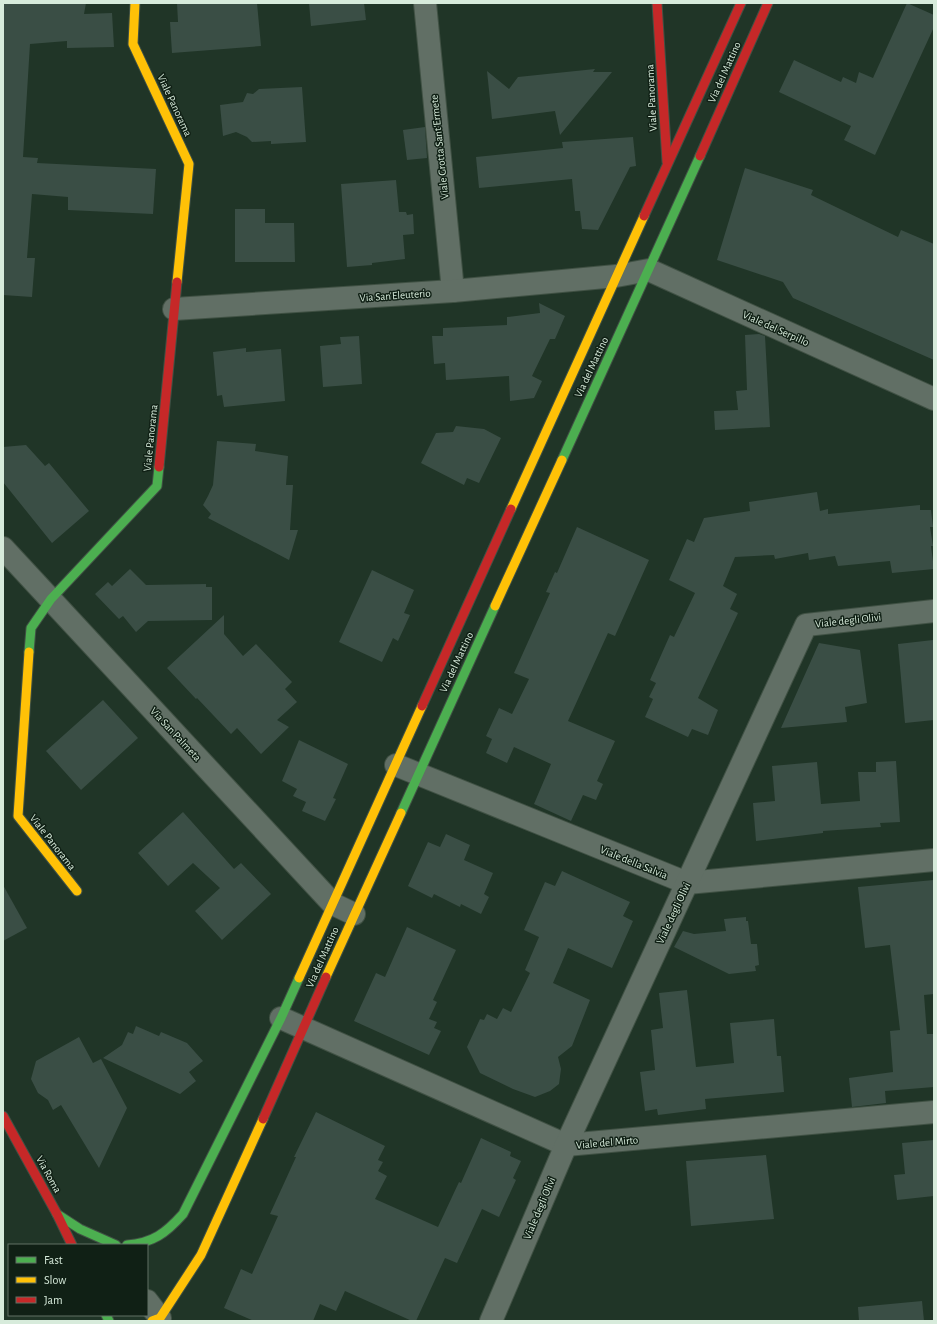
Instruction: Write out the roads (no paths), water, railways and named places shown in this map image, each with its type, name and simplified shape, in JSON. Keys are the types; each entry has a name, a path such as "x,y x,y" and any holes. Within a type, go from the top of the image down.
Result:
{"main road":[{"name":"Viale Panorama","path":"77,891 18,816 31,628 51,599 157,486 189,164 133,44 135,3"},
{"name":"Viale Panorama","path":"657,3 670,166"},
{"name":"Via del Mattino","path":"136,1244 159,1237 173,1226 183,1214 281,1018 616,276 670,166 741,3"},
{"name":"Via del Mattino","path":"153,1313 201,1255 354,914 649,270 687,175 768,3"},
{"name":"Via Roma","path":"3,1116 57,1214 72,1244"},
{"path":"57,1214 80,1229 106,1242"}],"street":[{"name":"Viale Grotta Sant'Ermete","path":"425,3 453,291"},
{"path":"616,276 649,270"},
{"name":"Viale del Serpillo","path":"649,270 934,399"},
{"name":"Via San'Eleuterio","path":"174,309 453,291 616,276"},
{"path":"531,466 554,477"},
{"name":"Via San Palmeta","path":"3,548 333,904 354,914"},
{"name":"Viale degli Olivi","path":"492,1321 566,1145 806,625 934,611"},
{"name":"Viale della Salvia","path":"396,765 687,883 934,860"},
{"name":"Viale del Mirto","path":"281,1018 566,1145 934,1112"}]}
